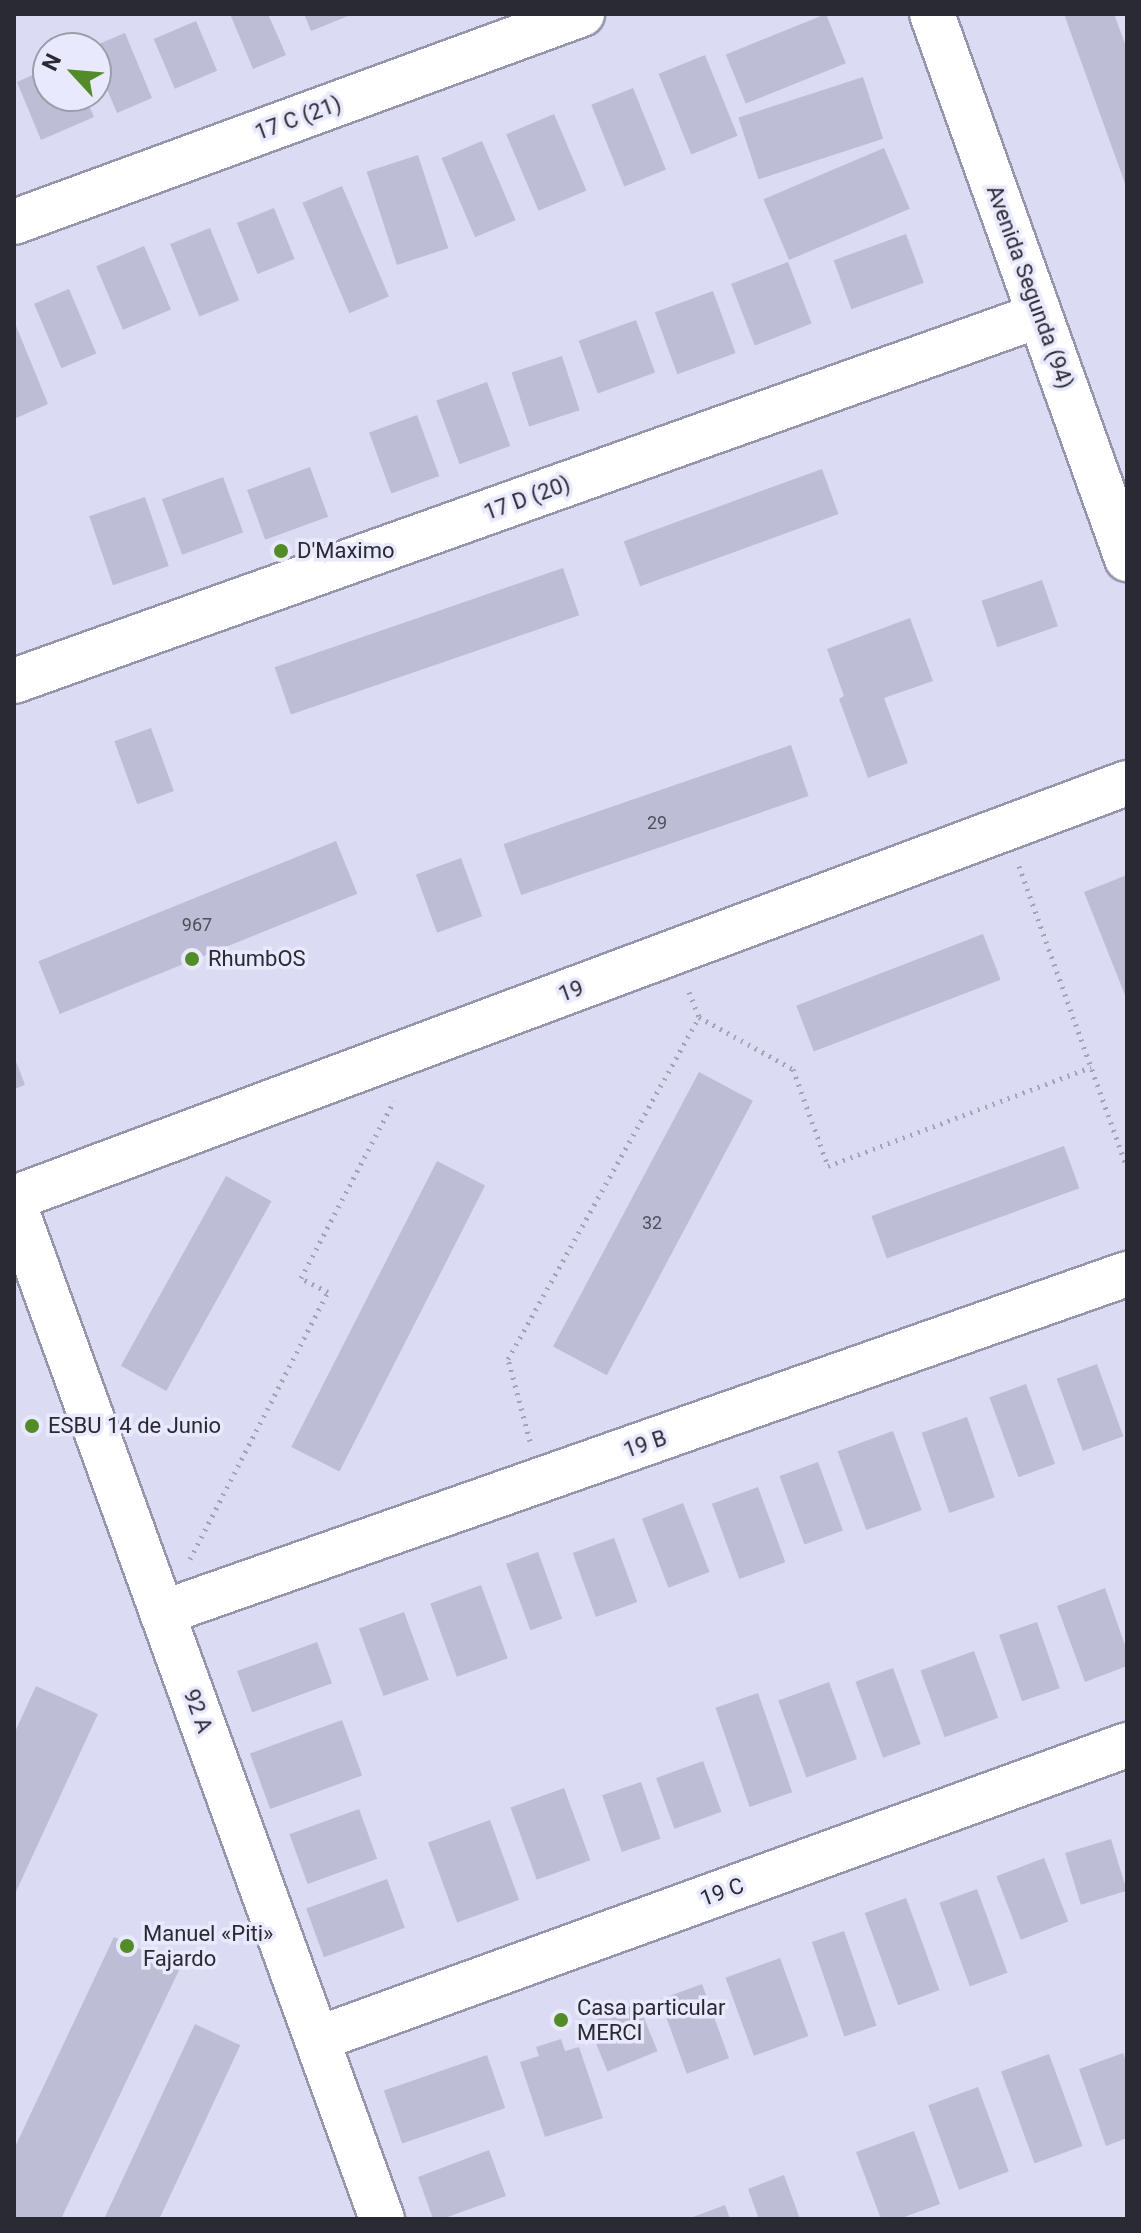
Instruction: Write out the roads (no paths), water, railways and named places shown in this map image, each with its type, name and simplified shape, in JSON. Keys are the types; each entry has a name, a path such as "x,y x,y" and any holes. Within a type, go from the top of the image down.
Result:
{"street":[{"name":"17 C (21)","path":"14,222 582,14"},
{"name":"Avenida Segunda (94)","path":"932,14 1127,559"},
{"name":"17 D (20)","path":"14,681 1040,315"},
{"name":"19","path":"14,1198 1127,783"},
{"name":"92 A","path":"14,1204 382,2219"},
{"name":"19 B","path":"162,1613 1127,1274"},
{"name":"19 C","path":"317,2039 1127,1745"}],"place":[{"name":"D'Maximo","path":"281,551"},
{"name":"RhumbOS","path":"192,959"},
{"name":"ESBU 14 de Junio","path":"32,1426"},
{"name":"Manuel «Piti» Fajardo","path":"127,1946"},
{"name":"Casa particular MERCI","path":"561,2020"}]}
